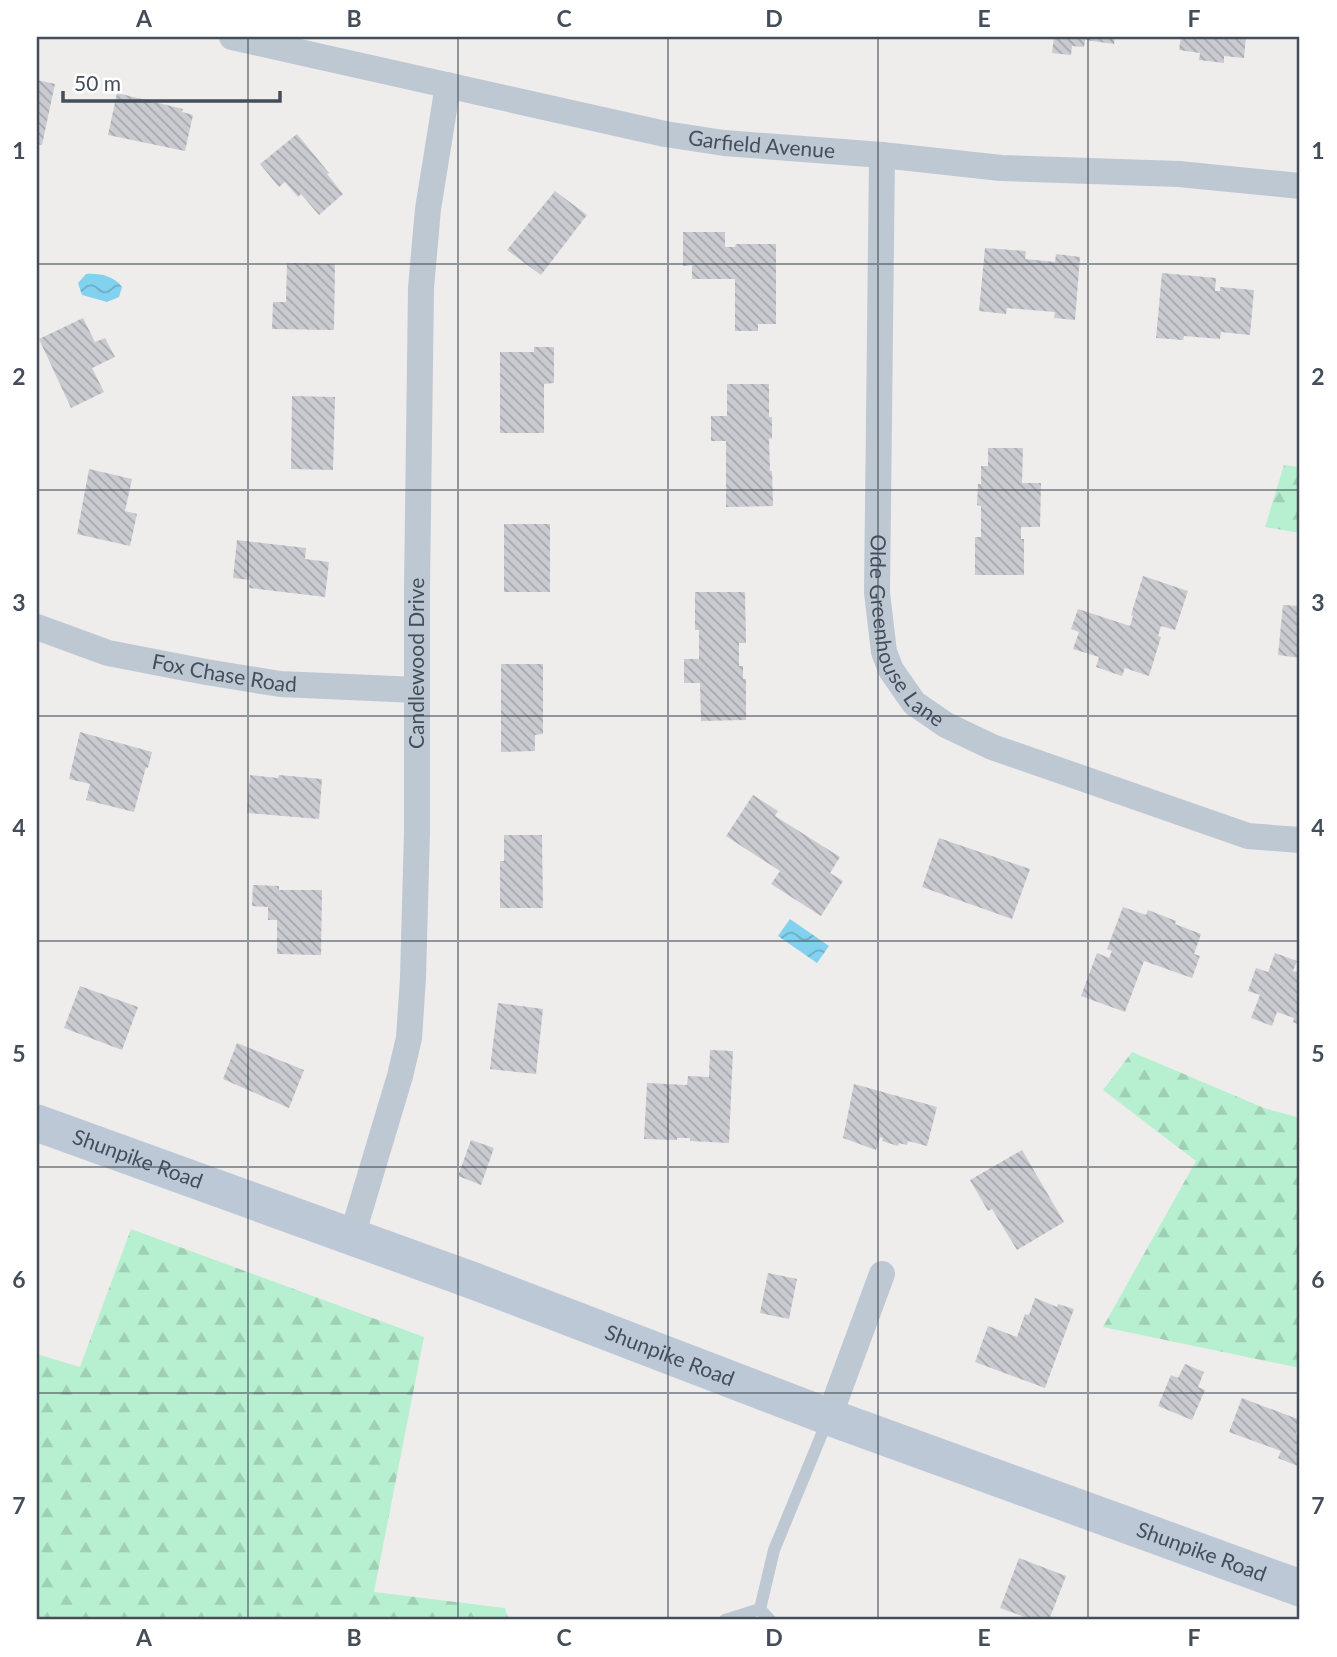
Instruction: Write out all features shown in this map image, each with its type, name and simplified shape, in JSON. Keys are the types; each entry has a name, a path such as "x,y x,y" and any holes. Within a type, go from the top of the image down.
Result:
{"main road":[{"name":"Shunpike Road","path":"37,1124 352,1236 829,1417 1300,1588"}],"street":[{"name":"Garfield Avenue","path":"232,37 665,134 724,143 882,155 1001,168 1179,174 1300,186"},
{"name":"Candlewood Drive","path":"352,1236 409,1038 414,978 417,845 421,288 428,209 448,85"},
{"name":"Olde Greenhouse Lane","path":"882,155 877,593 884,652 901,688 914,703 946,725 992,747 1248,836 1300,840"},
{"name":"Fox Chase Road","path":"37,627 108,653 218,674 279,684 417,690"},
{"path":"829,1417 882,1273"}],"lane":[{"path":"760,1609 774,1550 829,1417"},
{"path":"724,1620 760,1609"},
{"path":"760,1609 770,1620"}],"green space":[{"path":"1284,465 1300,467 1300,533 1265,527"},
{"path":"1132,1052 1264,1108 1300,1118 1300,1368 1103,1327 1196,1161 1103,1090"},
{"path":"131,1229 424,1337 374,1592 505,1608 509,1620 37,1620 37,1354 80,1367"}],"water":[{"path":"86,274 115,280 122,287 119,297 107,302 82,295 78,283"},
{"path":"790,919 829,946 817,963 778,936"}],"building":[{"path":"1054,37 1115,37 1114,44 1085,40 1084,47 1072,46 1071,55 1052,53"},
{"path":"1181,37 1246,37 1244,58 1224,56 1224,63 1199,60 1200,53 1179,50"},
{"path":"37,80 55,84 42,145 37,144"},
{"path":"117,93 183,109 182,112 193,115 185,151 108,135"},
{"path":"297,134 343,194 319,215 301,194 298,197 285,182 279,187 260,164"},
{"path":"555,191 587,215 541,275 507,250"},
{"path":"683,232 725,232 725,247 735,247 736,244 776,244 776,324 758,324 758,331 735,331 735,279 692,279 692,265 683,266"},
{"path":"985,248 1026,251 1025,259 1055,262 1056,254 1080,257 1075,320 1054,318 1055,312 1007,308 1006,314 979,311"},
{"path":"287,263 335,264 334,330 272,329 273,302 286,302"},
{"path":"1162,273 1216,278 1215,291 1220,291 1220,287 1254,290 1250,335 1221,332 1220,339 1184,336 1183,340 1156,338"},
{"path":"83,318 95,342 105,338 115,357 92,368 104,392 71,408 39,339"},
{"path":"534,347 554,347 554,383 544,384 544,433 500,433 500,352 534,352"},
{"path":"727,384 769,384 773,506 726,507 726,441 711,441 711,416 727,416"},
{"path":"292,396 335,397 333,470 291,469"},
{"path":"988,448 1023,448 1022,483 1041,483 1040,527 1021,527 1021,539 1024,539 1024,575 975,575 975,537 981,537 981,506 977,505 978,484 981,484 981,466 988,466"},
{"path":"89,469 132,479 125,511 137,514 130,546 77,534"},
{"path":"504,524 550,524 550,592 504,592"},
{"path":"237,540 306,548 305,559 329,562 325,597 249,588 250,580 233,578"},
{"path":"1143,576 1188,591 1175,630 1161,626 1158,636 1161,637 1149,676 1125,668 1122,676 1096,667 1099,657 1073,649 1079,632 1071,629 1078,609 1130,626"},
{"path":"695,592 745,592 746,643 739,643 739,666 743,666 743,679 746,679 746,720 701,721 700,683 684,683 684,659 699,659 699,630 695,630"},
{"path":"1283,605 1300,606 1300,658 1278,655"},
{"path":"501,664 543,664 543,734 535,735 535,751 501,752"},
{"path":"80,732 152,752 134,812 86,800 90,784 69,779"},
{"path":"250,775 322,779 319,819 247,813"},
{"path":"753,795 778,811 775,816 840,857 830,873 843,881 821,916 771,884 780,871 726,836"},
{"path":"504,835 542,835 543,908 500,908 500,861 504,861"},
{"path":"939,838 1030,869 1012,919 922,887"},
{"path":"253,885 279,886 279,890 322,890 321,955 277,954 277,920 268,920 268,907 252,906"},
{"path":"1123,907 1146,915 1148,910 1201,934 1194,954 1200,956 1192,978 1144,961 1125,1012 1081,996 1097,953 1109,958 1112,951 1107,949"},
{"path":"1275,953 1297,961 1293,971 1300,973 1300,1025 1293,1022 1294,1018 1277,1012 1272,1026 1251,1018 1260,995 1248,991 1256,968 1268,972"},
{"path":"80,986 138,1007 122,1050 64,1028"},
{"path":"498,1003 543,1009 536,1074 490,1069"},
{"path":"237,1043 304,1070 289,1108 223,1079"},
{"path":"710,1050 733,1051 729,1143 690,1141 690,1138 644,1139 647,1083 687,1085 688,1076 709,1077"},
{"path":"854,1084 937,1107 927,1146 908,1141 907,1145 899,1143 898,1146 882,1141 883,1138 880,1137 876,1150 843,1138"},
{"path":"471,1140 494,1148 481,1185 458,1176"},
{"path":"1022,1150 1064,1222 1017,1250 992,1209 988,1211 970,1180"},
{"path":"768,1273 797,1279 789,1319 760,1313"},
{"path":"1035,1298 1057,1307 1058,1304 1074,1309 1045,1388 975,1362 988,1326 1017,1337 1025,1314 1029,1315"},
{"path":"1185,1364 1204,1372 1198,1387 1205,1390 1192,1420 1158,1406 1171,1375 1178,1378"},
{"path":"1242,1398 1300,1420 1296,1434 1300,1436 1300,1467 1278,1458 1281,1451 1229,1432"},
{"path":"1019,1558 1066,1576 1049,1620 1033,1620 1000,1608"}]}
